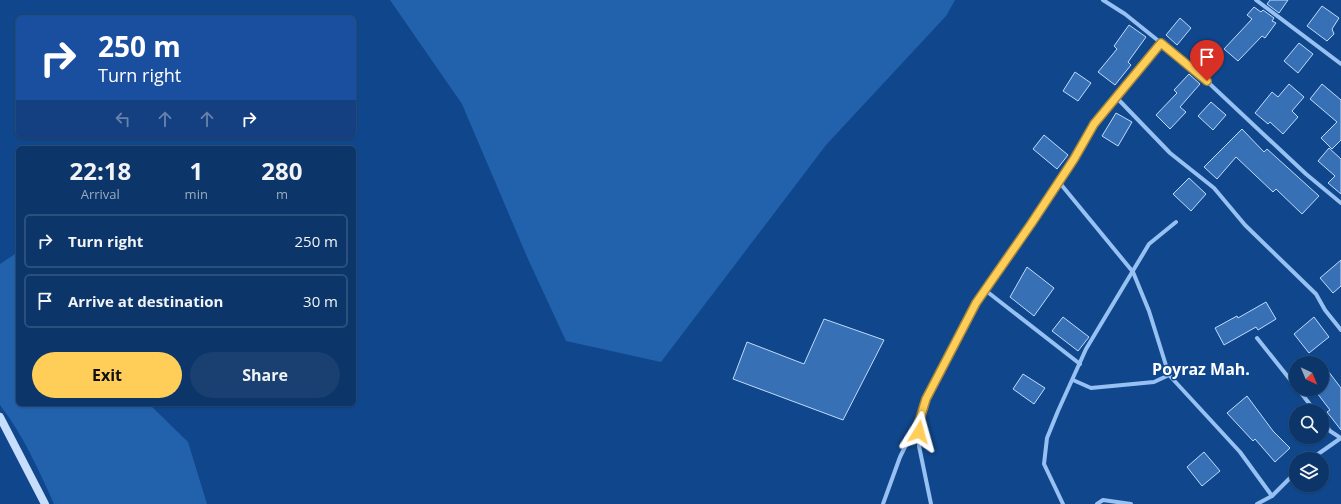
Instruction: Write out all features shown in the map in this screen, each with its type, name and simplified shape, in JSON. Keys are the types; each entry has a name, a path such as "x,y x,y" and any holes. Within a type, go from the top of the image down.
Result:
{"street":[{"path":"1103,0 1125,14 1196,71 1306,174 1341,203"},
{"path":"1256,0 1341,64"},
{"path":"932,504 919,446 919,422 926,399 976,303 1059,182 1094,124 1161,43"},
{"path":"1116,97 1170,153 1214,188 1245,225 1316,294 1325,310 1341,330"},
{"path":"1059,182 1133,272 1149,312 1169,375 1240,452 1272,496"},
{"path":"1063,504 1044,464 1048,438 1058,411 1086,349 1150,244 1176,222"},
{"path":"985,290 1080,364"},
{"path":"1257,338 1289,378"},
{"path":"1073,380 1091,388 1154,382 1169,375"},
{"path":"1303,396 1310,404"},
{"path":"0,417 45,504"},
{"path":"1321,452 1341,438 1329,430"},
{"path":"883,504 907,442 919,432"},
{"path":"1257,504 1272,496 1289,479"},
{"path":"1098,504 1103,500 1131,504"}],"shaded area":[{"path":"390,0 955,0 946,16 826,145 661,362 566,341 528,259 462,104"},
{"path":"16,253 16,406 151,406 188,442 207,504 54,504 16,428 0,405 0,264"}],"building":[{"path":"1270,0 1288,0 1279,13 1267,4"},
{"path":"1322,6 1339,18 1332,29 1334,34 1327,41 1307,26"},
{"path":"1254,7 1261,12 1263,10 1274,18 1272,21 1276,23 1265,38 1262,36 1238,61 1224,49 1252,19 1247,15"},
{"path":"1180,18 1191,28 1177,45 1166,35"},
{"path":"1129,25 1146,37 1128,62 1131,65 1115,85 1098,72 1117,49 1114,46"},
{"path":"1299,43 1313,54 1298,73 1284,61"},
{"path":"1075,72 1091,83 1078,101 1063,91"},
{"path":"1189,74 1200,84 1180,107 1186,112 1170,129 1156,115 1177,93 1174,90"},
{"path":"1289,84 1304,97 1292,111 1298,117 1283,134 1270,122 1268,124 1255,113 1272,92 1278,97"},
{"path":"1322,84 1341,100 1341,140 1332,149 1321,138 1337,122 1310,99"},
{"path":"1211,102 1226,115 1213,130 1198,116"},
{"path":"1116,113 1132,122 1118,146 1102,136"},
{"path":"1242,129 1264,152 1267,149 1319,196 1302,214 1276,189 1273,192 1236,157 1217,179 1204,167"},
{"path":"1044,135 1068,155 1057,169 1033,149"},
{"path":"1329,148 1341,159 1341,194 1328,183 1335,176 1318,161"},
{"path":"1189,178 1206,194 1191,211 1173,194"},
{"path":"1341,260 1341,286 1333,293 1320,278"},
{"path":"1027,267 1054,288 1034,316 1010,297"},
{"path":"1266,302 1276,319 1258,330 1256,327 1224,345 1215,328 1237,316 1238,318"},
{"path":"1063,317 1089,337 1078,351 1052,331"},
{"path":"1314,317 1329,337 1309,353 1294,334"},
{"path":"824,319 884,340 843,420 733,379 747,342 804,364"},
{"path":"1329,372 1341,388 1341,430 1329,415 1329,404 1325,404 1319,396 1329,396"},
{"path":"1023,374 1045,388 1034,404 1013,389"},
{"path":"1247,396 1273,431 1290,448 1275,462 1255,439 1253,441 1227,413"},
{"path":"1204,452 1220,471 1202,486 1187,467"}],"district":[{"name":"Poyraz Mah.","path":"1201,369"}],"route":[{"path":"919,432 919,422 926,399 976,303 1074,159 1094,124 1120,92 1161,43 1207,81"}]}
